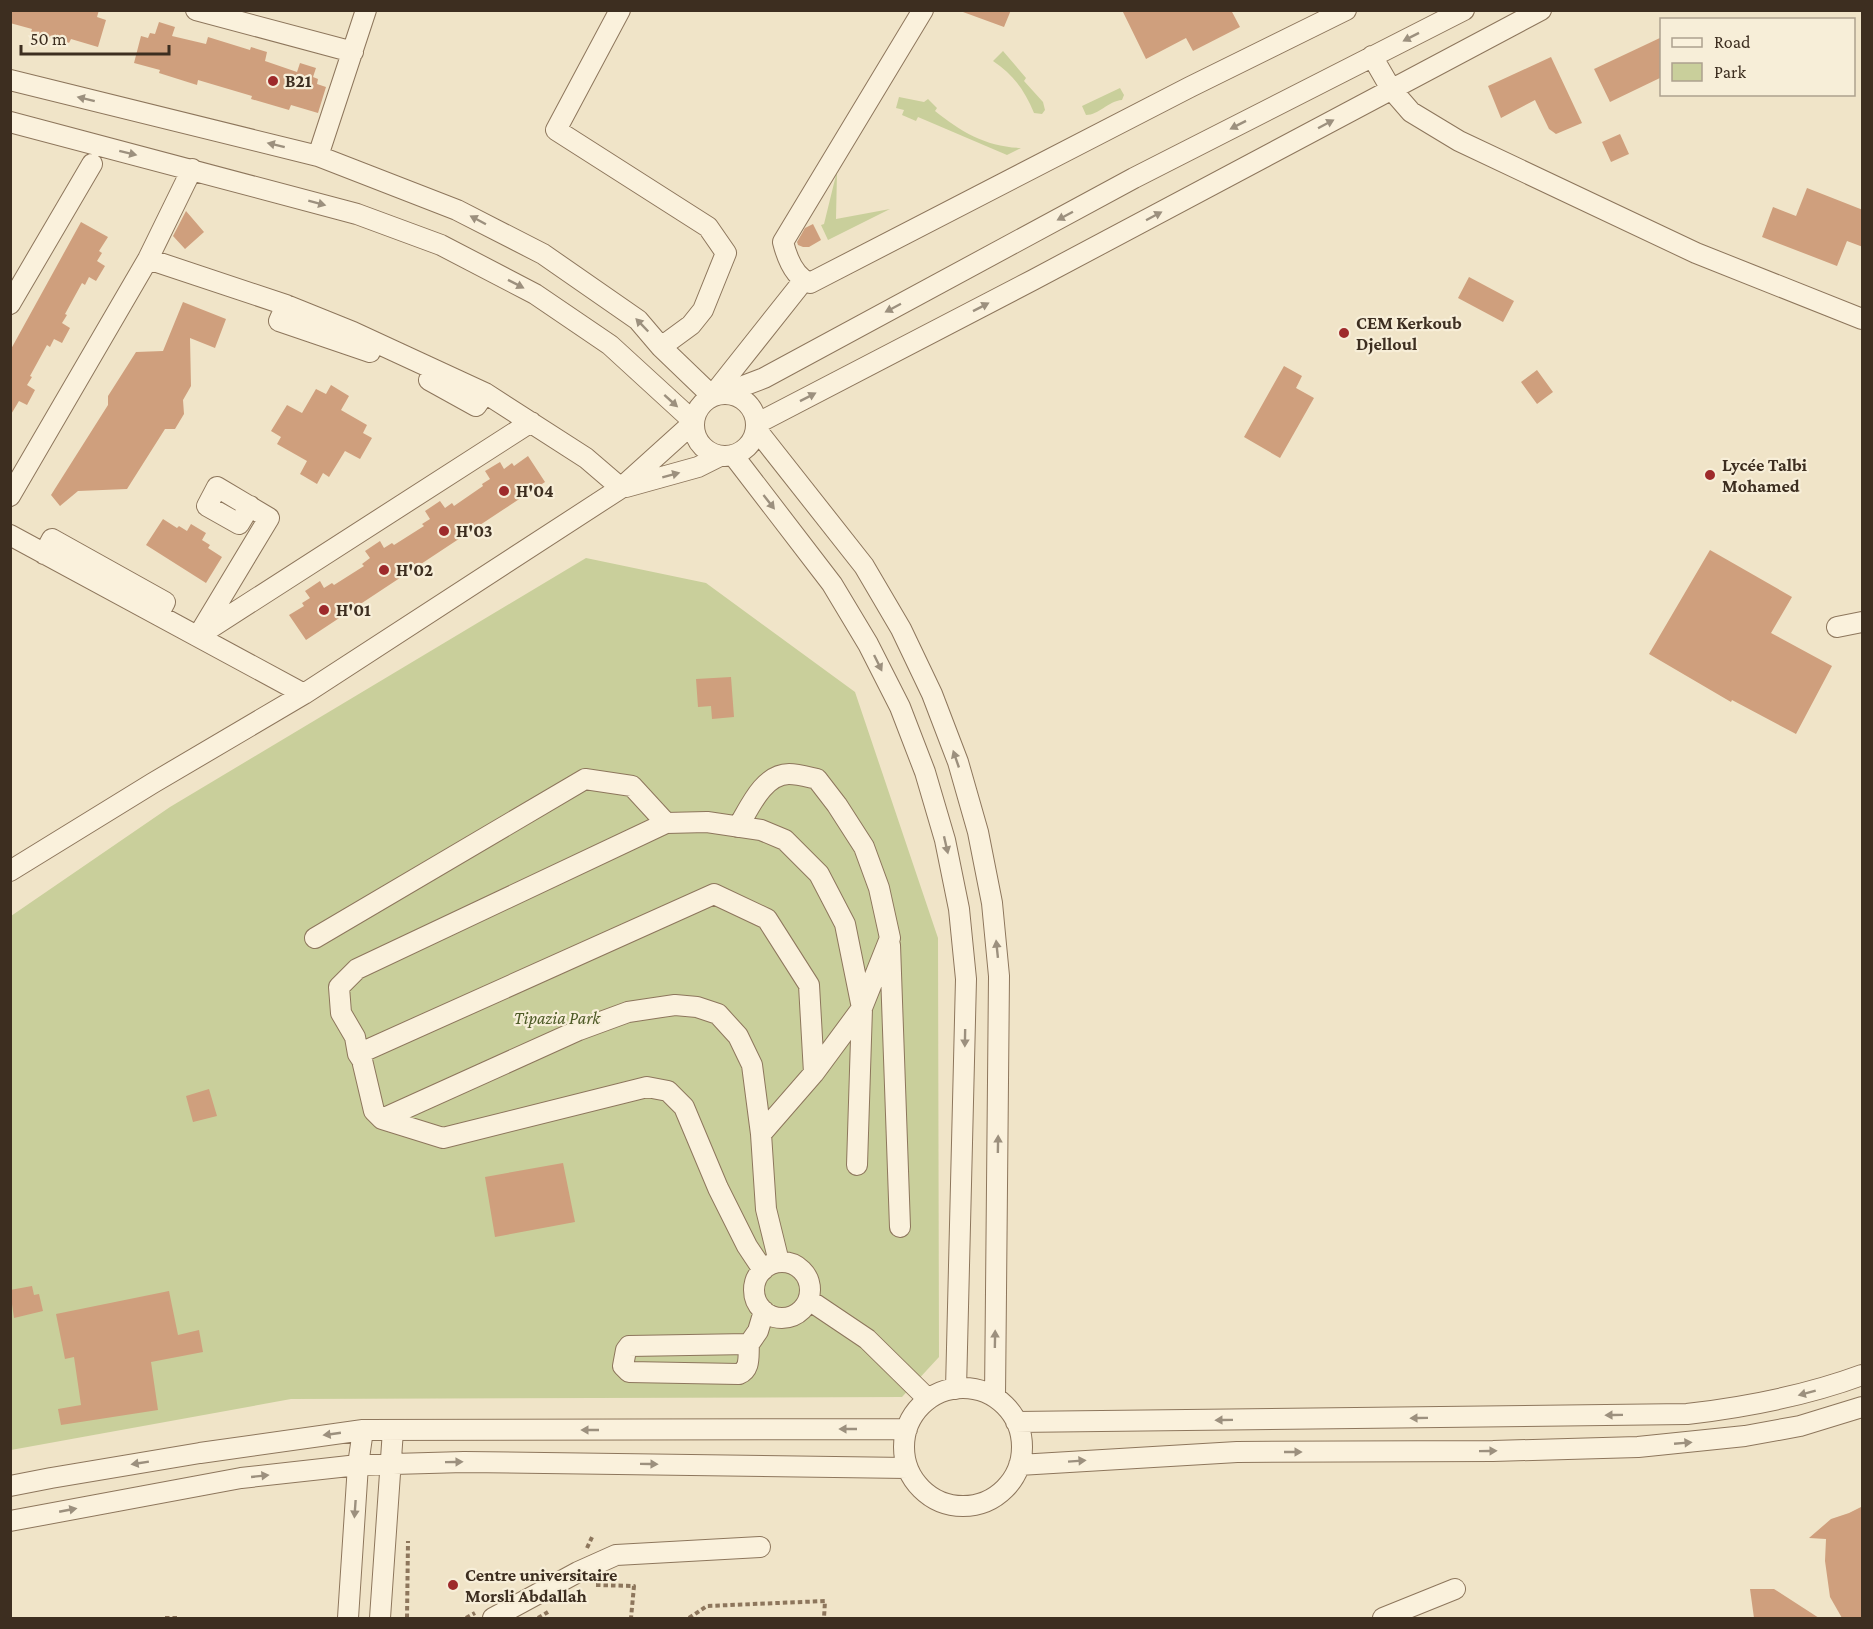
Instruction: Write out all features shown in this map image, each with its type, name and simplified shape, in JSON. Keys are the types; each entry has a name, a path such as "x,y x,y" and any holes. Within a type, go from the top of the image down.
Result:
{"street":[{"path":"196,10 353,52"},
{"path":"318,156 366,10"},
{"path":"620,10 556,130 708,227 726,253 703,310 691,325 661,347"},
{"path":"923,10 783,242 788,260 804,280 810,283 1190,87 1346,10"},
{"path":"956,1389 966,979 959,909 945,840 925,772 900,707 868,644 832,584 726,456 703,448 694,432 693,422 697,411 703,402 765,378 1134,178 1464,10"},
{"path":"621,488 698,467 748,446 756,427 1541,10"},
{"path":"1372,56 1391,89 1411,112 1459,141 1696,253 1863,319"},
{"path":"10,80 318,156 457,210 543,254 638,320 661,347 717,395 732,394 749,405 754,414 756,427 864,566 901,629 932,694 958,762 978,832 992,903 999,976 995,1398"},
{"path":"10,122 357,214 441,245 535,294 610,345 693,422"},
{"path":"10,304 92,164"},
{"path":"10,496 148,259 192,169"},
{"path":"148,259 286,305 279,321 371,352 476,406 485,393 586,458 621,488"},
{"path":"717,395 804,280"},
{"path":"198,636 531,422"},
{"path":"10,871 304,694 621,488 693,422"},
{"path":"198,636 269,518 250,506"},
{"path":"10,535 44,554 52,539 165,602 158,615 304,694"},
{"path":"1837,627 1863,622"},
{"path":"738,827 757,795 770,780 787,773 817,779 864,847 879,888 890,938 900,1227"},
{"path":"315,938 585,778 632,786 666,823"},
{"path":"771,1266 747,1246 718,1188 684,1107 668,1091 646,1087 442,1138 382,1119 374,1111 355,1037 341,1013 339,987 357,969 666,823 707,822 761,830 784,840 819,874 845,924 862,1008 857,1165"},
{"path":"358,1054 714,894 767,919 808,985 814,1073"},
{"path":"761,1134 814,1073 862,1008 890,938"},
{"path":"382,1119 579,1030 628,1012 675,1005 698,1007 718,1014 738,1036 752,1065 761,1134 771,1266"},
{"path":"789,1263 798,1267 809,1281 809,1300 798,1314 780,1318 771,1316 764,1311 755,1295 755,1286 771,1266 789,1263"},
{"path":"809,1300 867,1340 928,1399"},
{"path":"749,1344 629,1346 623,1366 629,1372 739,1374 748,1366 749,1344 759,1331 764,1311"},
{"path":"1016,1422 1687,1414 1738,1408 1788,1398 1863,1375"},
{"path":"956,1389 969,1389 995,1398 1005,1406 1016,1422 1022,1441 1019,1465 1014,1476 998,1494 988,1501 964,1506 940,1502 916,1484 907,1468 904,1448 907,1429 912,1417 928,1399 956,1389"},
{"path":"1019,1465 1237,1452 1493,1451 1638,1447 1745,1436 1800,1426 1863,1407"},
{"path":"10,1486 200,1453 363,1430 907,1429"},
{"path":"348,1618 358,1465 363,1430"},
{"path":"380,1618 393,1430"},
{"path":"10,1521 241,1478 358,1465 464,1462 907,1468"},
{"path":"493,1618 568,1577 616,1555 760,1547"},
{"path":"1383,1618 1455,1589"}],"path":[{"path":"407,1618 408,1541"},
{"path":"592,1586 633,1586 631,1618"},
{"path":"689,1618 707,1606 825,1601 824,1618"},
{"path":"538,1618 549,1611"},
{"path":"165,1618 177,1618"}],"green space":[{"path":"1003,51 1026,78 1024,81 1043,102 1045,110 1042,114 1034,113 1018,84 993,61"},
{"path":"1120,88 1124,95 1122,100 1086,115 1082,106"},
{"path":"899,97 924,102 928,99 937,108 935,111 965,132 997,145 1021,148 1007,155 918,117 916,121 902,115 904,110 896,108"},
{"path":"837,171 836,219 890,209 828,240 821,225 824,224"},
{"name":"Tipazia Park","path":"586,558 706,583 855,692 938,938 939,1357 902,1397 291,1399 11,1450 11,916 170,807"}],"building":[{"path":"10,10 99,10 97,17 106,20 98,47 71,39 69,43 31,32 32,29 10,23"},
{"path":"964,10 1011,10 1004,27 963,12"},
{"path":"1122,10 1231,10 1240,27 1193,51 1186,38 1146,59"},
{"path":"159,22 175,27 172,36 206,44 208,37 250,50 251,47 267,52 265,61 297,72 300,63 316,68 313,77 318,79 317,84 326,87 318,113 291,105 289,110 198,80 197,85 159,73 160,70 134,63 141,36 148,38 150,33 155,34"},
{"path":"1660,38 1660,78 1610,102 1594,69"},
{"path":"1551,57 1582,123 1556,134 1549,129 1535,100 1501,118 1488,86"},
{"path":"1620,134 1629,154 1611,162 1602,142"},
{"path":"1807,188 1863,210 1863,247 1847,241 1837,266 1762,237 1773,207 1796,216"},
{"path":"186,211 204,232 185,249 173,236"},
{"path":"81,222 108,237 99,251 102,253 97,261 105,266 96,281 89,277 85,285 82,283 62,323 70,328 62,343 54,339 50,347 47,345 27,385 35,390 27,405 19,401 10,416 11,349"},
{"path":"813,224 821,240 809,247 798,245 797,242 805,228"},
{"path":"1469,277 1514,301 1503,322 1458,298"},
{"path":"183,302 226,319 215,348 190,338 191,386 183,400 184,414 175,429 165,429 127,489 78,491 60,506 51,495 108,405 108,396 136,352 163,351"},
{"path":"1284,366 1302,376 1296,388 1314,398 1280,458 1244,437"},
{"path":"1537,370 1553,392 1537,404 1521,382"},
{"path":"331,385 349,396 341,410 367,425 363,433 372,438 360,459 345,451 329,477 323,473 317,484 300,474 307,461 277,444 281,437 271,431 287,405 302,413 316,389 326,394"},
{"path":"528,456 545,482 306,640 289,615 304,606 302,603 310,598 305,591 320,581 324,588 332,583 334,585 364,566 362,564 370,558 365,551 380,541 384,548 392,543 394,545 424,526 422,524 430,519 425,511 440,501 445,508 452,503 454,506 483,486 482,484 490,479 485,471 500,462 504,469 512,463 514,466"},
{"path":"163,519 177,528 179,526 187,531 191,524 206,533 202,540 210,545 208,548 222,557 206,583 146,545"},
{"path":"1710,550 1792,597 1771,633 1832,666 1796,734 1732,700 1731,702 1649,654"},
{"path":"731,677 734,717 712,719 711,706 698,707 696,679"},
{"path":"209,1089 217,1116 193,1122 186,1096"},
{"path":"563,1163 575,1222 495,1237 485,1177"},
{"path":"32,1286 34,1295 39,1294 43,1311 14,1318 10,1290"},
{"path":"169,1291 178,1335 199,1330 203,1352 151,1362 158,1410 61,1425 58,1409 81,1405 74,1357 65,1359 56,1314"},
{"path":"1863,1506 1863,1618 1842,1618 1830,1597 1825,1561 1826,1539 1809,1538 1831,1519"},
{"path":"1750,1589 1774,1589 1819,1618 1754,1618"}],"place":[{"name":"B21","path":"273,81"},
{"name":"CEM Kerkoub Djelloul","path":"1344,333"},
{"name":"Lycée Talbi Mohamed","path":"1710,475"},
{"name":"H'04","path":"504,491"},
{"name":"H'03","path":"444,531"},
{"name":"H'02","path":"384,570"},
{"name":"H'01","path":"324,610"},
{"name":"Centre universitaire Morsli Abdallah","path":"453,1585"}]}
